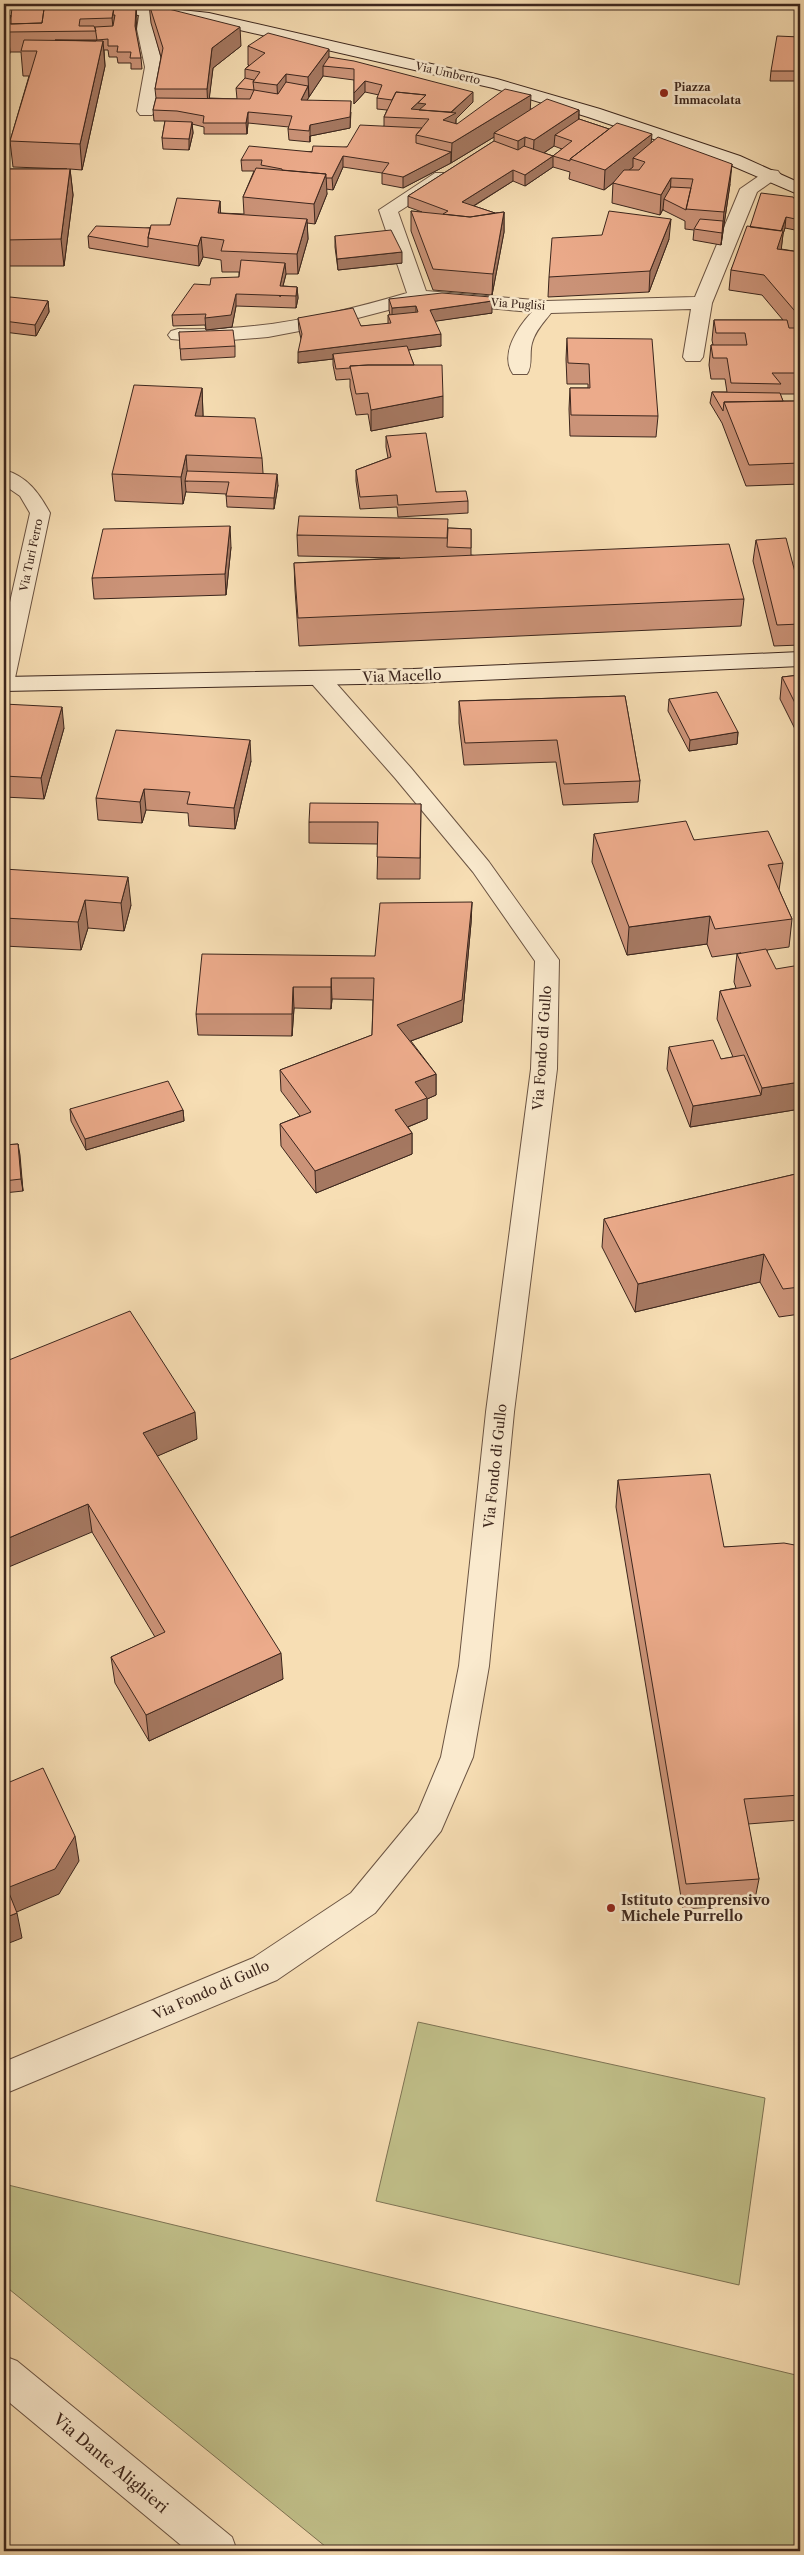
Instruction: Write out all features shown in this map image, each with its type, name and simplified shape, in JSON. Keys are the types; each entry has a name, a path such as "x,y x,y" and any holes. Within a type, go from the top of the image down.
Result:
{"street":[{"path":"4,4 66,4"},
{"name":"Via Umberto","path":"83,4 148,10 218,20 497,84 558,101 734,160 772,175 800,190"},
{"path":"146,110 154,67 145,29 148,10"},
{"path":"538,116 558,101"},
{"path":"178,335 202,336 262,331 361,313 418,296 388,210 455,168"},
{"path":"694,357 702,302 749,189 772,175"},
{"name":"Via Puglisi","path":"418,296 546,307 702,302"},
{"path":"520,370 519,348 525,332 546,307"},
{"name":"Via Turi Ferro","path":"4,476 28,492 40,513 4,678"},
{"name":"Via Macello","path":"4,684 320,679 800,659"},
{"name":"Via Fondo di Gullo","path":"4,2078 265,1969 363,1903 430,1821 457,1757 474,1666 499,1420 544,1069 548,960 481,867 403,773 339,703 320,679"},
{"name":"Via Dante Alighieri","path":"4,2374 218,2551"}],"shaded area":[{"path":"418,2022 765,2098 739,2285 376,2201"},
{"path":"4,2184 800,2376 800,2551 331,2551 4,2285"}],"building":[{"path":"70,4 112,7 44,9 42,23 11,24 12,7"},
{"path":"149,4 240,27 212,48 207,89 155,89 163,48"},
{"path":"114,7 112,18 80,19 79,26 94,26 96,31 8,32 4,50 4,16 11,16 8,24 42,23 44,9"},
{"path":"114,7 136,8 135,26 141,58 130,58 131,52 117,52 118,46 108,46 108,39 97,40 95,27 113,26"},
{"path":"268,33 329,49 308,77 286,74 277,85 253,82 260,72 245,69 265,53 248,46"},
{"path":"777,36 800,37 800,71 771,71"},
{"path":"24,40 103,41 80,144 10,141 37,51 21,51"},
{"path":"55,40 97,40 96,41"},
{"path":"329,57 354,61 473,92 451,112 419,110 426,104 418,103 426,95 396,92 392,100 377,98 382,85 365,81 354,93 354,69 323,66"},
{"path":"245,78 254,80 254,90 236,88"},
{"path":"286,82 308,86 301,100 351,101 350,117 310,125 309,131 288,129 292,116 248,112 246,123 203,123 204,116 177,111 153,110 156,98 250,99 254,90 278,94"},
{"path":"505,89 531,95 452,143 416,135 429,119 384,117 396,92 426,95 411,109 456,113 443,120 457,124"},
{"path":"547,99 579,110 534,140 525,137 518,141 494,133"},
{"path":"579,119 609,129 570,159 570,161 553,156 572,141 555,135"},
{"path":"165,121 192,122 189,139 162,138"},
{"path":"617,123 652,134 605,170 570,159"},
{"path":"360,125 422,128 416,135 416,143 451,152 403,177 382,173 389,163 343,156 332,178 326,178 326,174 282,170 261,165 262,160 241,160 249,146 312,152 313,146 347,147"},
{"path":"658,137 732,164 724,212 686,209 693,179 671,178 661,195 613,183 624,170 639,170 645,162 633,158"},
{"path":"494,141 518,150 524,146 553,156 525,175 513,170 462,202 495,213 470,217 443,214 448,211 408,196"},
{"path":"256,168 326,174 314,204 243,197"},
{"path":"4,169 70,169 61,239 4,240"},
{"path":"671,187 691,188 686,210 664,199"},
{"path":"761,193 793,197 800,206 800,220 786,217 781,231 750,227"},
{"path":"177,198 220,201 218,213 307,219 297,254 221,251 224,240 201,237 198,246 148,238 151,225 170,225"},
{"path":"411,211 470,217 504,212 493,274 433,269"},
{"path":"609,211 671,219 650,271 549,277 552,238 602,235"},
{"path":"700,219 723,221 722,233 694,229"},
{"path":"96,226 150,228 148,247 88,236"},
{"path":"747,226 783,231 777,249 800,252 800,317 764,275 731,270"},
{"path":"391,230 402,252 337,259 335,236"},
{"path":"241,260 285,263 280,286 297,287 296,296 236,294 231,315 205,318 206,314 172,315 194,284 210,285 211,278 239,277"},
{"path":"442,293 491,297 492,301 430,310 441,334 298,352 302,334 298,318 353,308 361,326 391,323 388,315 418,312 416,306 392,308 389,299"},
{"path":"10,297 48,301 35,325 4,321 4,308"},
{"path":"714,320 787,320 789,328 800,328 800,373 772,373 781,384 731,383 727,358 713,358 711,345 747,345 745,333 716,333"},
{"path":"233,330 235,346 180,349 179,332"},
{"path":"567,338 652,339 658,416 571,415 570,388 590,388 589,364 568,363"},
{"path":"407,346 414,365 368,365 336,369 333,354"},
{"path":"442,365 443,396 371,410 368,393 356,394 350,366"},
{"path":"134,385 202,388 195,416 255,418 262,458 186,455 181,477 112,474"},
{"path":"712,392 780,393 783,401 724,402 723,411"},
{"path":"800,401 800,463 749,465 724,402"},
{"path":"426,433 436,492 466,491 468,501 398,505 397,495 360,497 356,470 391,457 386,436"},
{"path":"187,471 277,474 274,498 226,496 229,482 185,481"},
{"path":"299,516 448,519 447,538 297,535"},
{"path":"230,526 225,574 92,578 103,529"},
{"path":"448,528 471,529 471,548 447,547"},
{"path":"786,538 796,576 800,576 800,624 777,625 756,540"},
{"path":"729,544 744,599 298,618 294,563"},
{"path":"800,675 800,713 782,677"},
{"path":"717,692 738,732 690,740 669,699"},
{"path":"625,696 640,781 564,784 557,740 465,743 459,701"},
{"path":"4,704 62,707 41,778 4,776"},
{"path":"116,730 250,740 234,808 187,804 190,792 144,789 140,802 96,798"},
{"path":"310,803 421,804 420,858 377,857 378,822 309,822"},
{"path":"686,821 694,840 768,831 783,863 768,865 792,919 715,929 710,916 629,927 594,834"},
{"path":"4,869 128,877 121,903 85,900 78,922 4,918"},
{"path":"472,902 462,1000 397,1025 436,1074 415,1082 427,1098 395,1110 412,1133 315,1171 280,1124 311,1112 280,1070 372,1035 374,978 331,978 331,987 293,987 292,1014 196,1014 202,954 375,956 380,903"},
{"path":"766,949 776,969 800,965 800,1082 762,1088 720,991 751,986 737,954"},
{"path":"713,1040 721,1059 744,1055 761,1095 693,1106 669,1047"},
{"path":"168,1081 183,1110 85,1139 70,1109"},
{"path":"18,1144 21,1179 4,1181 4,1145"},
{"path":"800,1173 800,1287 783,1289 764,1254 638,1284 604,1219"},
{"path":"130,1311 195,1412 143,1433 281,1653 146,1715 111,1657 165,1632 88,1504 4,1540 4,1362"},
{"path":"710,1474 724,1547 784,1543 800,1546 800,1795 744,1799 759,1879 686,1884 618,1480"},
{"path":"43,1768 75,1836 55,1869 7,1888 17,1913 4,1918 4,1781 5,1784"}],"place":[{"name":"Piazza Immacolata","path":"664,93"},
{"name":"Istituto comprensivo Michele Purrello","path":"611,1908"}]}
